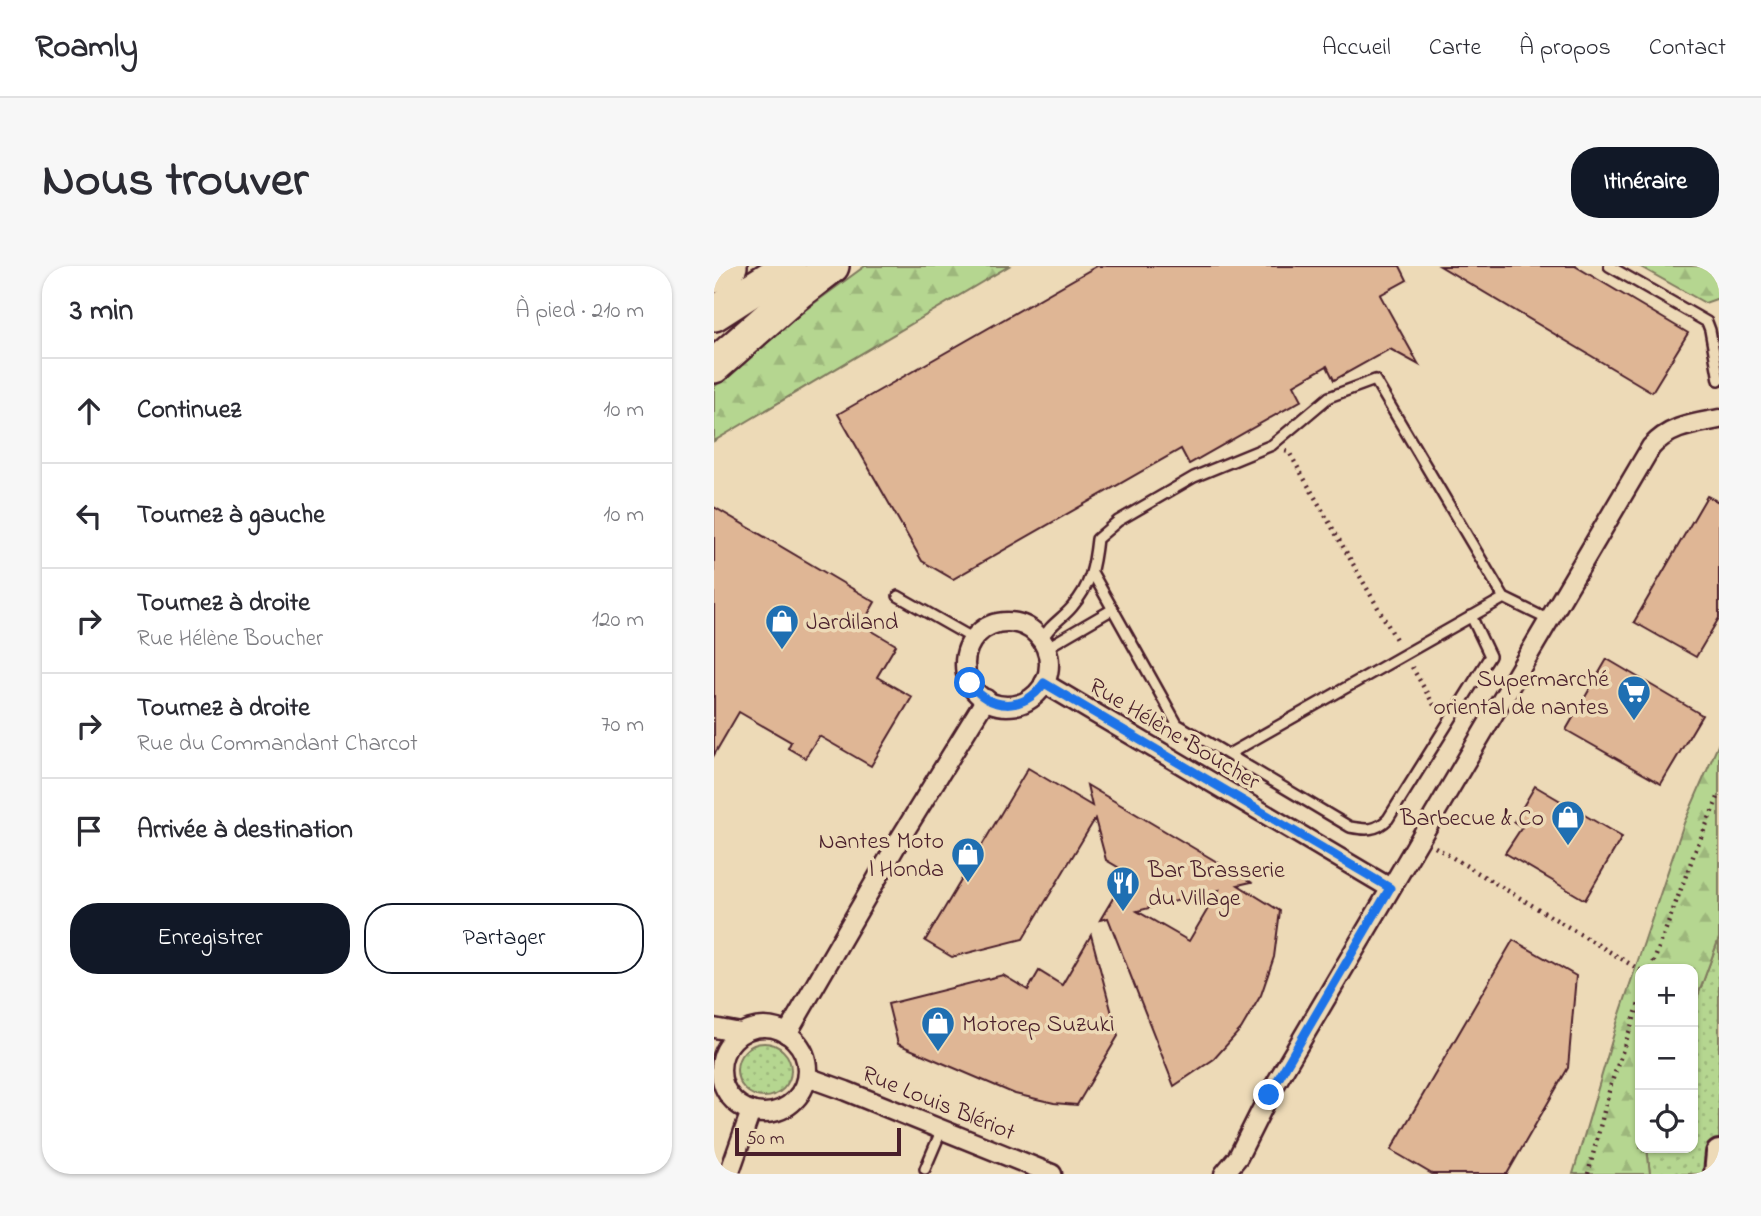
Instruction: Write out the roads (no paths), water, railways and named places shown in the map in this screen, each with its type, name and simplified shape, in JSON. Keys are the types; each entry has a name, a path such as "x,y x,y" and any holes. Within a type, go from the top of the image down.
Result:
{"highway":[{"path":"714,276 730,266"},
{"path":"714,314 789,266"},
{"path":"714,366 788,300 832,266"}],"street":[{"path":"1224,1174 1237,1165 1269,1095 1651,447 1660,438 1678,428 1719,419"},
{"path":"1008,622 1023,625 1044,644 1049,666 1044,683 1034,695 1022,703 1007,705 986,699 975,689 967,675 967,652 974,639 985,628 1008,622"},
{"name":"Rue Hélène Boucher","path":"1044,683 1390,888"},
{"path":"788,1034 901,837 986,699"},
{"path":"714,1028 741,1033 765,1027 788,1034 804,1052 807,1077 804,1088 789,1106 767,1114 751,1111 738,1105 728,1094 718,1055 741,1033"},
{"name":"Rue Louis Blériot","path":"807,1077 1052,1174"},
{"path":"729,1174 751,1111"},
{"path":"1717,1174 1719,1153"}],"lane":[{"path":"1609,266 1707,323 1719,380"},
{"path":"1044,644 1046,631 1072,607 1093,574 1097,539 1118,521 1194,477 1272,445 1329,397 1375,380 1504,598 1549,620"},
{"path":"1093,574 1177,724 1350,827 1369,831 1381,826 1388,819 1490,656 1471,616"},
{"path":"898,596 974,639"},
{"path":"1229,754 1504,598"},
{"path":"1044,644 1113,609"},
{"path":"925,1169 942,1129"}],"place":[{"name":"Jardiland","path":"782,651"},
{"name":"Supermarché oriental de nantes","path":"1634,722"},
{"name":"Barbecue & Co","path":"1568,847"},
{"name":"Nantes Moto | Honda","path":"968,884"},
{"name":"Bar Brasserie du Village","path":"1123,913"},
{"name":"Motorep Suzuki","path":"938,1053"}]}
